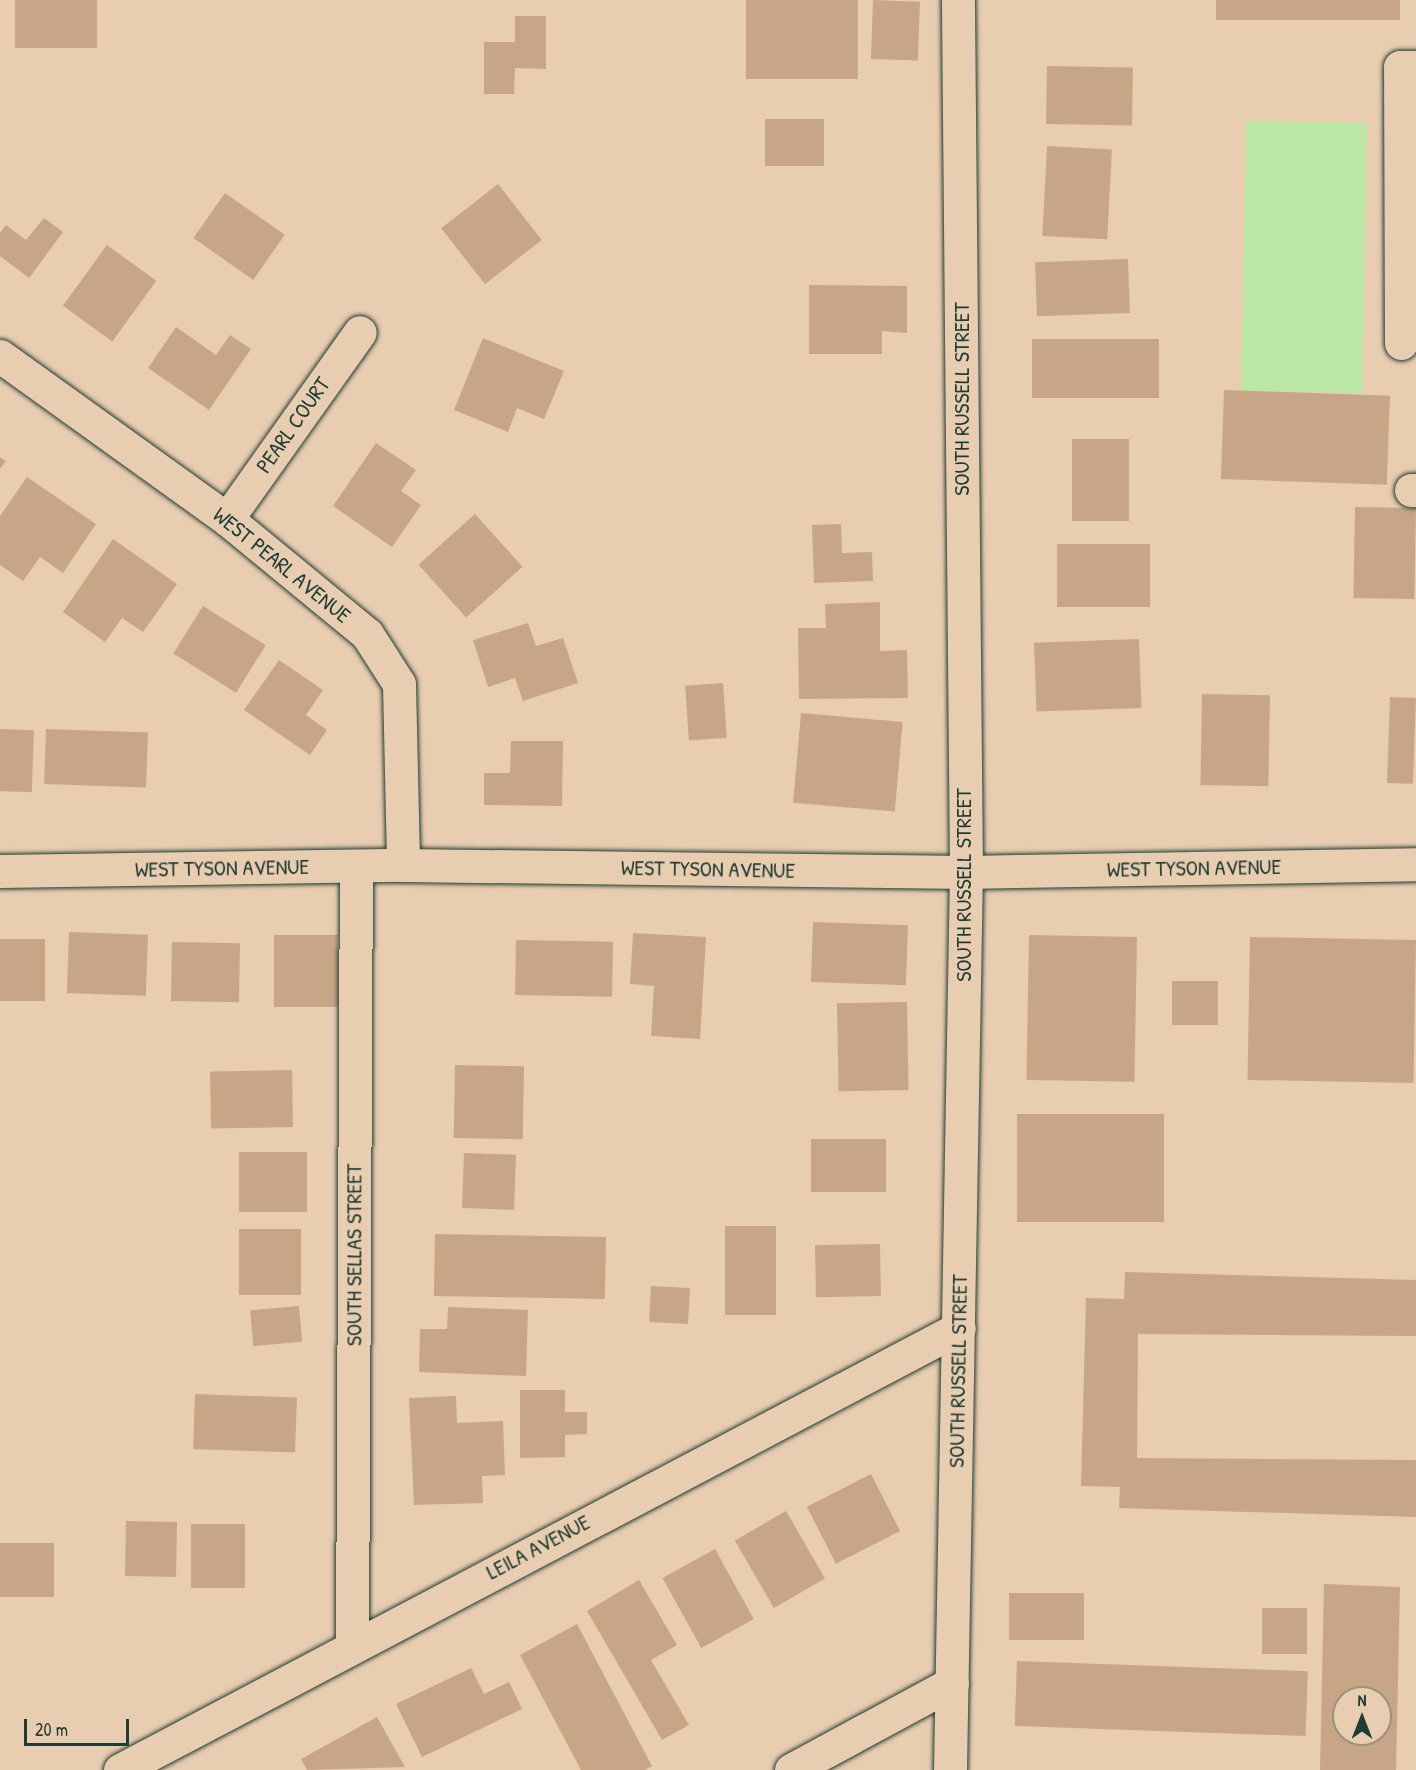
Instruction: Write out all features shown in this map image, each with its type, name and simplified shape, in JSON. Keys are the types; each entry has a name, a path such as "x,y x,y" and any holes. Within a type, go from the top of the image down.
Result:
{"street":[{"name":"SOUTH RUSSELL STREET","path":"950,1770 966,872 958,0"},
{"path":"1401,343 1400,67 1416,66"},
{"name":"PEARL COURT","path":"227,519 360,332"},
{"name":"WEST PEARL AVENUE","path":"0,356 227,519 368,634 399,684 403,865"},
{"name":"WEST TYSON AVENUE","path":"0,871 403,865 966,872 1416,864"},
{"name":"SOUTH SELLAS STREET","path":"352,1644 356,867"},
{"name":"LEILA AVENUE","path":"120,1770 352,1644 959,1328"},
{"path":"791,1770 952,1683"}],"green space":[{"path":"1246,121 1367,123 1362,393 1241,391"}],"building":[{"path":"15,0 97,0 97,48 15,48"},
{"path":"746,0 858,0 858,79 746,79"},
{"path":"873,0 920,2 918,61 871,59"},
{"path":"1216,0 1400,0 1400,20 1216,20"},
{"path":"515,16 546,16 546,69 515,68 514,94 484,94 484,42 515,42"},
{"path":"1047,66 1133,68 1132,125 1046,124"},
{"path":"765,119 824,119 824,166 765,166"},
{"path":"1047,146 1112,149 1107,239 1042,236"},
{"path":"498,184 542,240 485,284 441,228"},
{"path":"225,193 285,235 253,280 193,238"},
{"path":"44,218 63,232 29,278 0,256 0,233 6,225 26,240"},
{"path":"107,245 156,281 112,342 63,306"},
{"path":"1128,259 1130,313 1037,316 1035,262"},
{"path":"809,285 907,286 907,333 882,331 882,354 809,354"},
{"path":"176,327 216,355 230,335 251,349 209,410 148,368"},
{"path":"483,338 564,371 544,419 517,408 508,432 454,410"},
{"path":"1032,339 1159,339 1159,398 1032,398"},
{"path":"1224,390 1390,396 1387,485 1221,479"},
{"path":"1072,439 1129,439 1129,521 1072,521"},
{"path":"376,443 416,470 401,491 421,505 392,547 333,506"},
{"path":"0,457 6,461 0,469"},
{"path":"27,477 96,524 63,573 40,557 23,581 0,565 0,516"},
{"path":"1355,507 1416,508 1414,599 1353,598"},
{"path":"475,514 523,567 466,618 419,565"},
{"path":"841,524 842,553 872,552 873,581 814,583 812,525"},
{"path":"113,539 177,584 143,632 122,618 105,642 63,612"},
{"path":"1057,544 1150,544 1150,607 1057,607"},
{"path":"880,602 880,651 907,650 908,698 799,699 798,628 826,628 825,604"},
{"path":"203,606 266,645 236,693 173,653"},
{"path":"528,623 536,646 563,638 578,683 523,701 515,678 488,687 473,640"},
{"path":"1139,639 1141,708 1036,712 1034,643"},
{"path":"279,660 323,690 306,715 327,730 310,755 244,710"},
{"path":"723,683 727,738 689,741 685,686"},
{"path":"1202,694 1270,695 1268,786 1200,785"},
{"path":"1390,697 1416,698 1413,784 1387,783"},
{"path":"801,713 903,722 895,812 793,803"},
{"path":"0,729 34,730 32,792 0,791"},
{"path":"46,729 148,733 146,788 44,784"},
{"path":"511,741 563,741 562,806 484,805 484,773 510,773"},
{"path":"813,922 908,925 906,985 811,982"},
{"path":"69,932 148,935 146,996 67,993"},
{"path":"633,933 706,937 700,1039 651,1036 654,986 630,984"},
{"path":"274,935 338,935 338,1007 274,1007"},
{"path":"1029,935 1137,937 1134,1082 1026,1080"},
{"path":"1250,937 1416,940 1413,1083 1248,1080"},
{"path":"0,939 45,939 45,1001 0,1001"},
{"path":"516,940 613,942 612,997 515,995"},
{"path":"172,942 240,943 239,1002 171,1001"},
{"path":"1172,981 1218,981 1218,1025 1172,1025"},
{"path":"907,1002 909,1090 839,1091 837,1003"},
{"path":"455,1065 524,1066 523,1139 454,1138"},
{"path":"292,1070 293,1127 211,1128 210,1071"},
{"path":"1017,1114 1164,1114 1164,1222 1017,1222"},
{"path":"811,1139 886,1139 886,1192 811,1192"},
{"path":"239,1152 307,1152 307,1212 239,1212"},
{"path":"464,1153 516,1155 514,1210 462,1208"},
{"path":"725,1226 776,1226 776,1315 725,1315"},
{"path":"239,1229 301,1229 301,1295 239,1295"},
{"path":"435,1234 606,1237 605,1299 434,1296"},
{"path":"880,1244 881,1296 816,1297 815,1245"},
{"path":"1125,1272 1416,1280 1416,1336 1138,1334 1137,1458 1416,1460 1416,1517 1119,1508 1120,1487 1081,1486 1086,1298 1124,1299"},
{"path":"651,1286 690,1288 688,1324 649,1322"},
{"path":"299,1306 302,1342 253,1346 250,1310"},
{"path":"448,1307 528,1310 526,1376 419,1372 420,1329 447,1329"},
{"path":"520,1390 565,1390 565,1412 587,1412 587,1434 565,1435 565,1457 520,1458"},
{"path":"195,1394 297,1398 295,1453 193,1449"},
{"path":"456,1396 457,1423 503,1421 505,1475 482,1476 483,1503 414,1505 409,1398"},
{"path":"871,1474 900,1531 836,1564 807,1507"},
{"path":"786,1511 825,1579 774,1608 735,1540"},
{"path":"126,1521 177,1522 176,1577 125,1576"},
{"path":"191,1524 245,1524 245,1588 191,1588"},
{"path":"0,1543 54,1543 54,1597 0,1597"},
{"path":"715,1549 754,1619 701,1648 663,1578"},
{"path":"639,1580 677,1645 651,1660 689,1725 662,1740 587,1611"},
{"path":"1324,1584 1400,1587 1396,1770 1320,1770"},
{"path":"1009,1593 1084,1593 1084,1640 1009,1640"},
{"path":"1262,1608 1307,1608 1307,1654 1262,1654"},
{"path":"577,1624 652,1766 645,1770 581,1770 520,1655"},
{"path":"1017,1661 1308,1671 1306,1736 1015,1726"},
{"path":"471,1668 484,1694 509,1682 522,1709 422,1757 396,1704"},
{"path":"377,1717 405,1767 307,1770 301,1759"}]}
